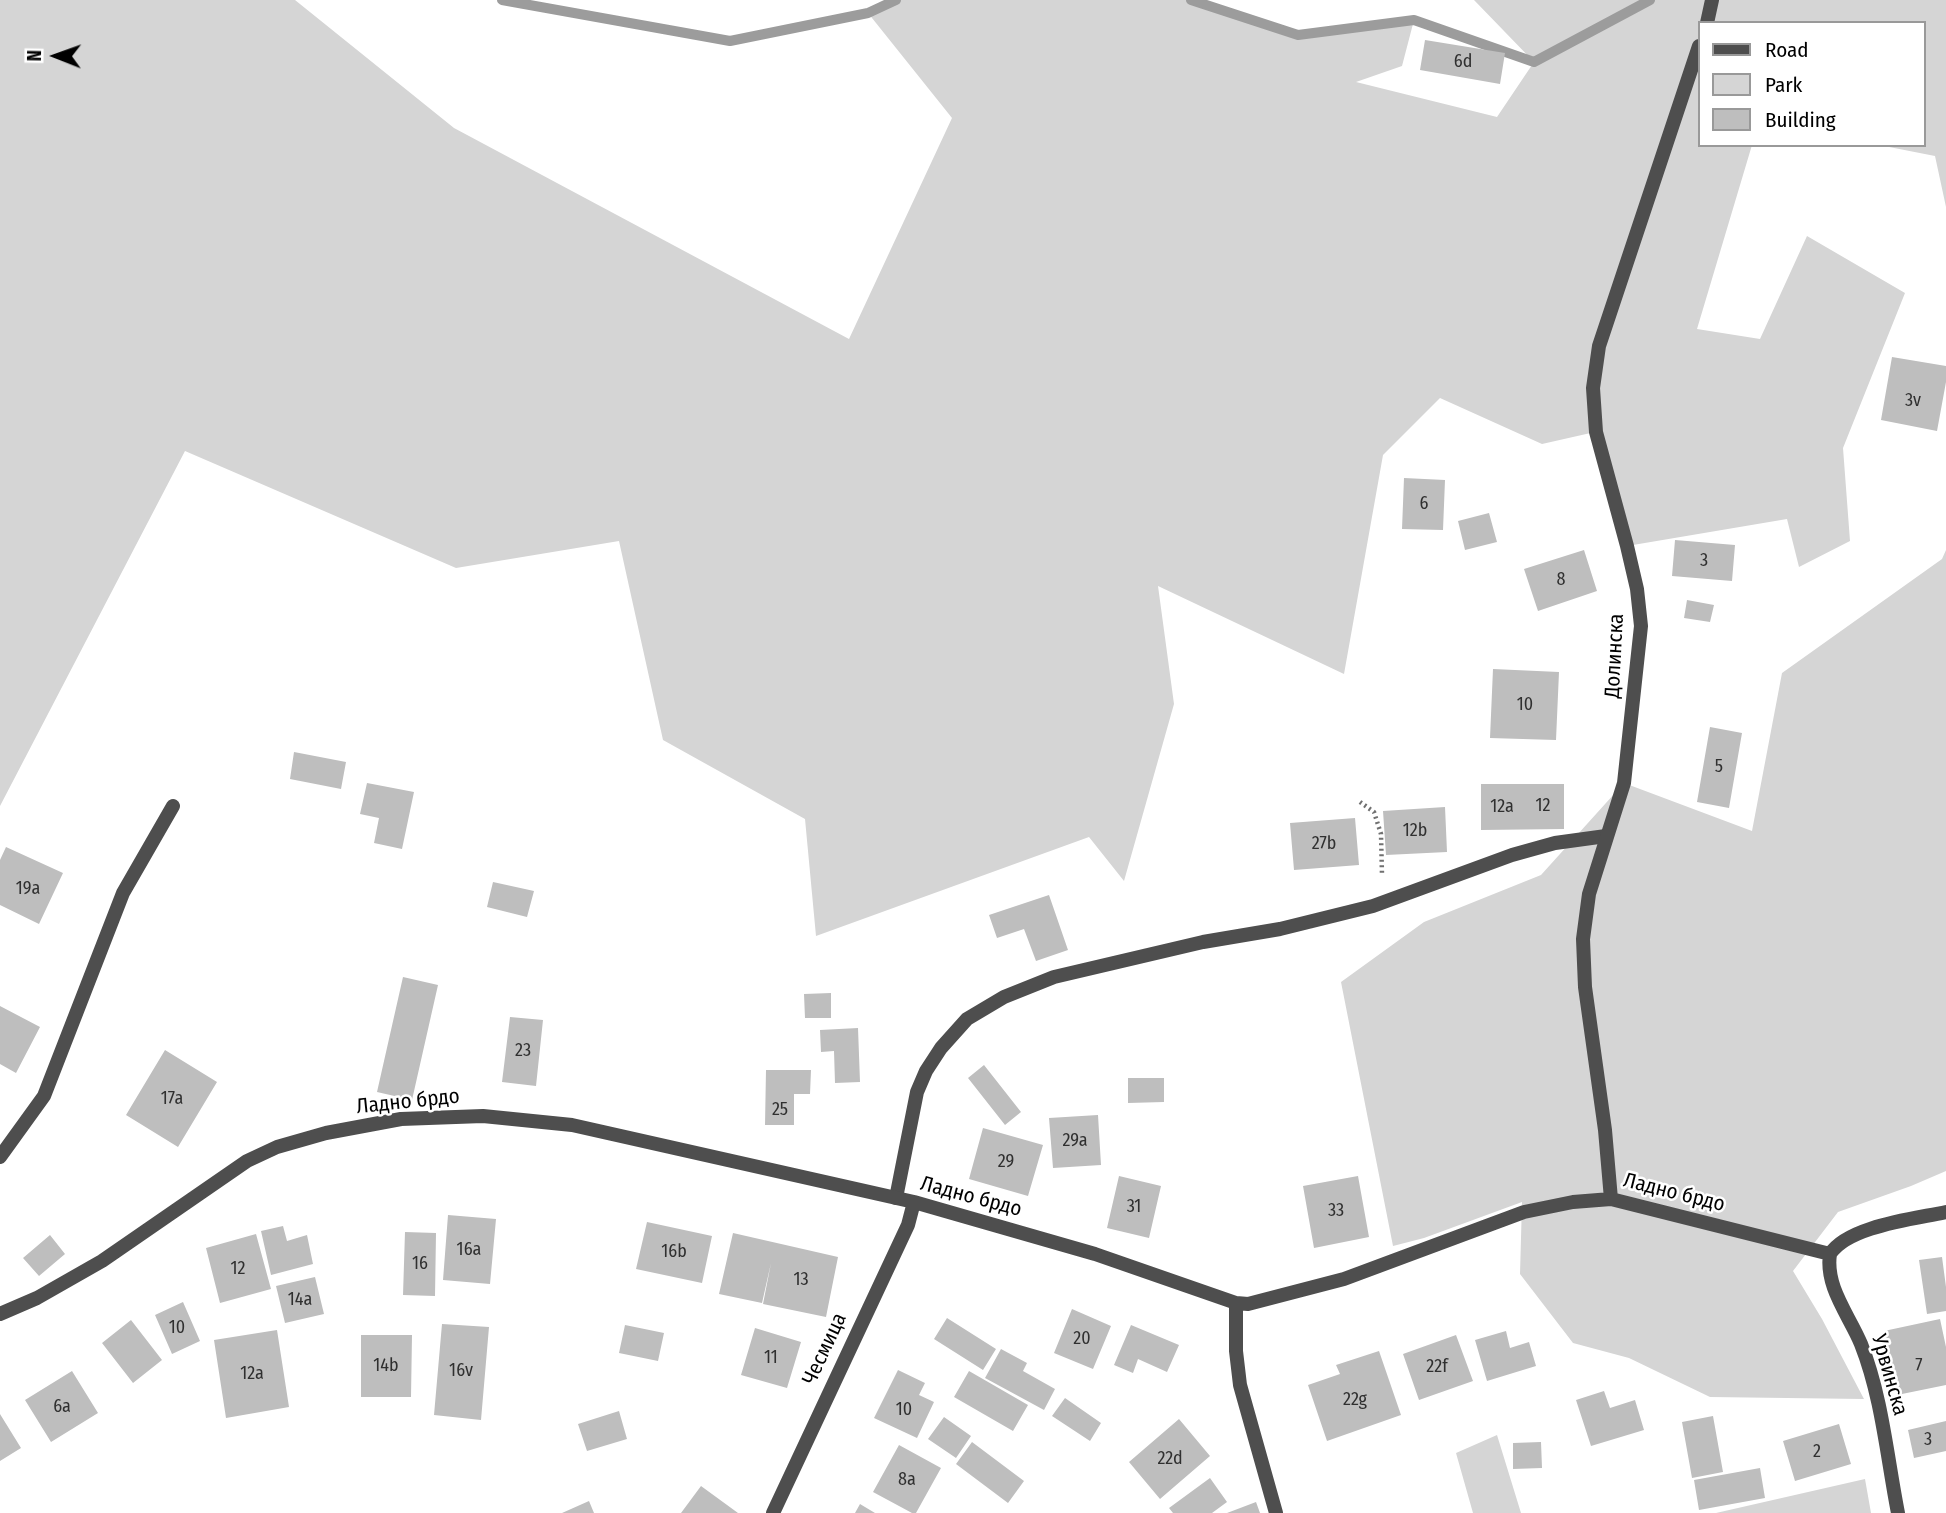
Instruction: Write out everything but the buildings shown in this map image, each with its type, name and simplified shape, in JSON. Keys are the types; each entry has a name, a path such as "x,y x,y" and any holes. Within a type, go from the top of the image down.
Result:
{"street":[{"path":"1708,21 1713,0"},
{"name":"Долинска","path":"1611,1199 1605,1129 1585,988 1583,939 1589,894 1624,783 1642,626 1627,546 1595,432 1593,388 1599,346 1698,49"},
{"path":"0,1157 44,1096 123,892 173,806"},
{"path":"896,1198 905,1146 922,1082 941,1048 967,1018 1004,997 1054,977 1203,942 1280,929 1373,905 1511,855 1555,843 1606,836"},
{"name":"Ладно брдо","path":"0,1314 37,1298 102,1261 262,1153 326,1133 401,1119 484,1116 572,1125 914,1202 1095,1254 1236,1303 1264,1302 1344,1279 1524,1212 1573,1202 1611,1199 1830,1254"},
{"name":"Чесмица","path":"773,1513 908,1225 914,1202"},
{"path":"1830,1254 1839,1242 1857,1235 1891,1224 1946,1212"},
{"name":"Урвинска","path":"1830,1254 1828,1267 1835,1290 1861,1345 1872,1382 1884,1431 1898,1513"},
{"path":"1236,1303 1236,1351 1240,1385 1276,1513"}],"path":[{"path":"1360,802 1374,812 1381,834 1381,889 1373,905"}],"green space":[{"path":"0,0 295,0 454,128 849,339 952,118 868,13 896,0 1198,0 1298,35 1414,20 1402,66 1356,82 1497,117 1534,62 1474,0 1946,0 1946,207 1935,156 1889,147 1925,147 1925,21 1698,21 1698,147 1751,147 1697,329 1760,339 1807,236 1905,293 1843,448 1850,541 1799,567 1787,519 1627,546 1595,432 1542,444 1440,398 1383,455 1344,674 1158,586 1174,704 1124,881 1089,837 816,936 805,819 663,740 619,541 456,568 185,451 0,806"},
{"path":"1946,550 1946,1171 1838,1212 1793,1271 1864,1399 1710,1397 1629,1358 1573,1343 1520,1274 1522,1202 1424,1238 1393,1246 1341,982 1424,922 1541,875 1624,783 1752,831 1782,673 1942,559"},
{"path":"1497,1435 1521,1513 1473,1513 1456,1453"},
{"path":"1865,1479 1871,1513 1716,1513"}],"waterway":[{"path":"502,0 730,41 868,13 896,0"},
{"path":"1191,0 1298,35 1414,20 1534,62 1650,0"}]}
